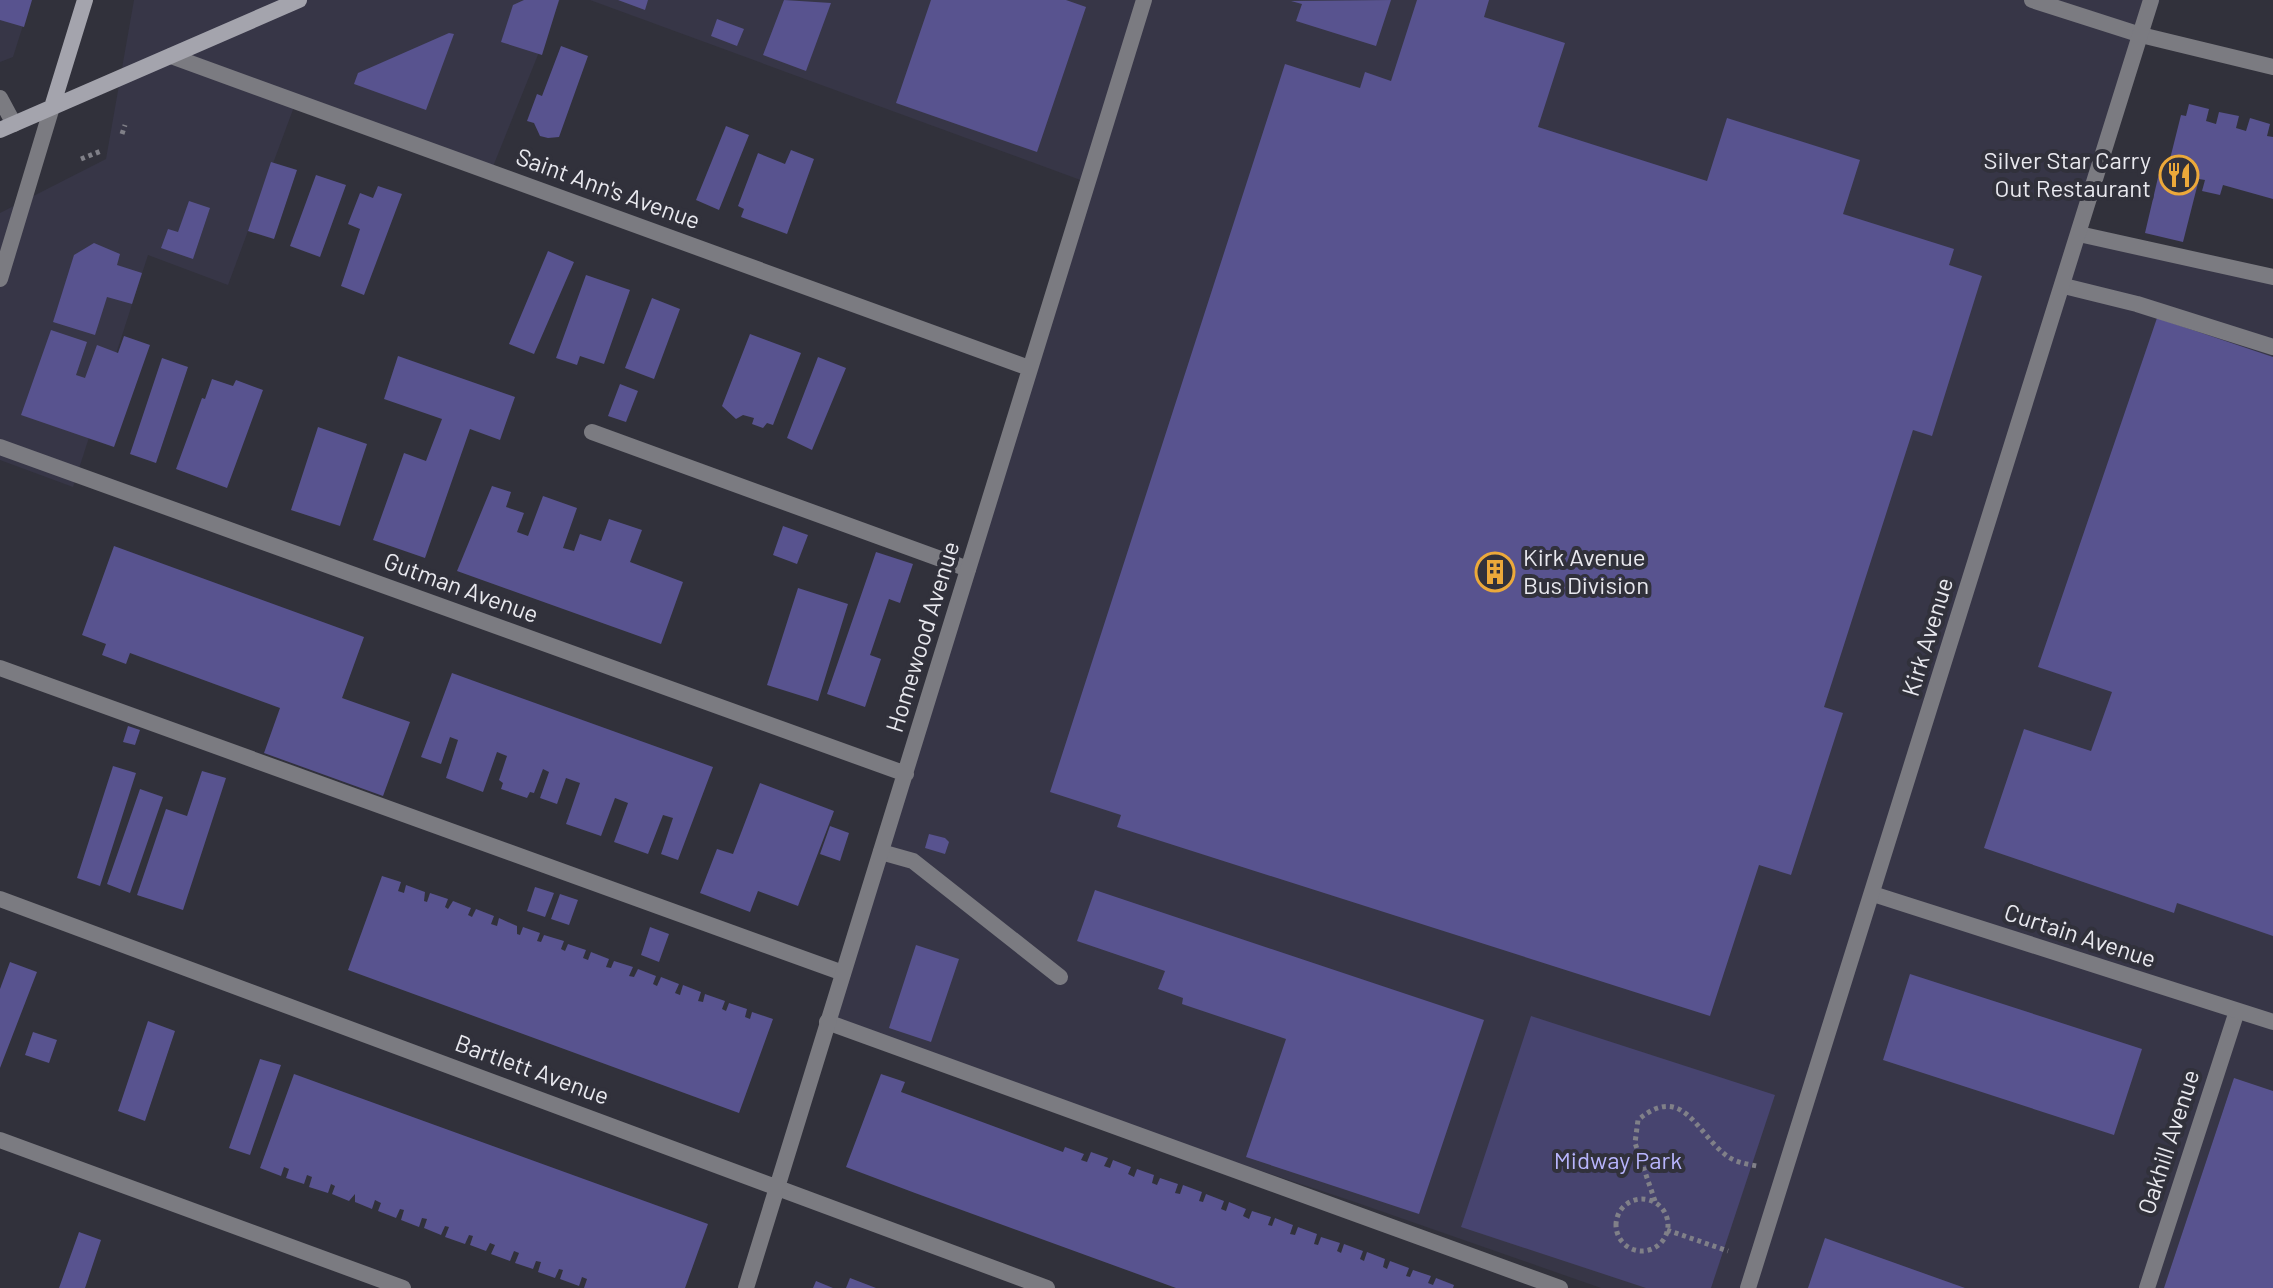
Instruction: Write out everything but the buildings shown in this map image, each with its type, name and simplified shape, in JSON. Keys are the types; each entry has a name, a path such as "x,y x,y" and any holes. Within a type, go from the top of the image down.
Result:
{"main road":[{"path":"52,107 85,0"},
{"path":"7,127 299,0"}],"street":[{"path":"2032,0 2141,35 2273,67"},
{"name":"Kirk Avenue","path":"1748,1288 2151,0"},
{"name":"Homewood Avenue","path":"746,1288 906,774 1140,1"},
{"name":"Saint Ann's Avenue","path":"171,56 1029,368"},
{"path":"0,98 7,127"},
{"path":"0,279 52,107"},
{"path":"2079,234 2273,277"},
{"path":"2064,286 2137,304 2273,347"},
{"path":"592,432 968,569"},
{"name":"Gutman Avenue","path":"0,447 906,774"},
{"path":"0,668 843,973"},
{"path":"881,852 913,861 1060,977"},
{"name":"Curtain Avenue","path":"1873,894 2273,1022"},
{"name":"Bartlett Avenue","path":"0,899 1047,1288"},
{"name":"Oakhill Avenue","path":"2147,1288 2237,1011"},
{"path":"827,1022 1560,1288"},
{"path":"0,1140 403,1288"}],"path":[{"path":"122,134 125,125"},
{"path":"81,159 101,151"},
{"path":"1655,1201 1638,1199 1622,1208 1618,1215 1617,1232 1628,1246 1644,1251 1659,1244 1667,1230 1666,1214 1655,1201 1649,1176 1635,1143 1638,1120 1653,1107 1671,1106 1690,1115 1727,1156 1757,1166"},
{"path":"1667,1230 1728,1251"}],"shaded area":[{"path":"0,0 31,0 13,57 0,62"},
{"path":"134,0 560,0 490,174 298,96 228,285 148,255 73,487 0,460 0,213 106,159"},
{"path":"590,0 2160,0 2109,143 2084,229 2273,280 2273,1288 1601,1288 1352,1201 826,1027 1094,185"}],"green space":[{"name":"Midway Park","path":"1531,1016 1775,1095 1711,1288 1646,1288 1461,1227"}],"place":[{"name":"Silver Star Carry Out Restaurant","path":"2179,175"},
{"name":"Kirk Avenue Bus Division","path":"1495,572"}]}
